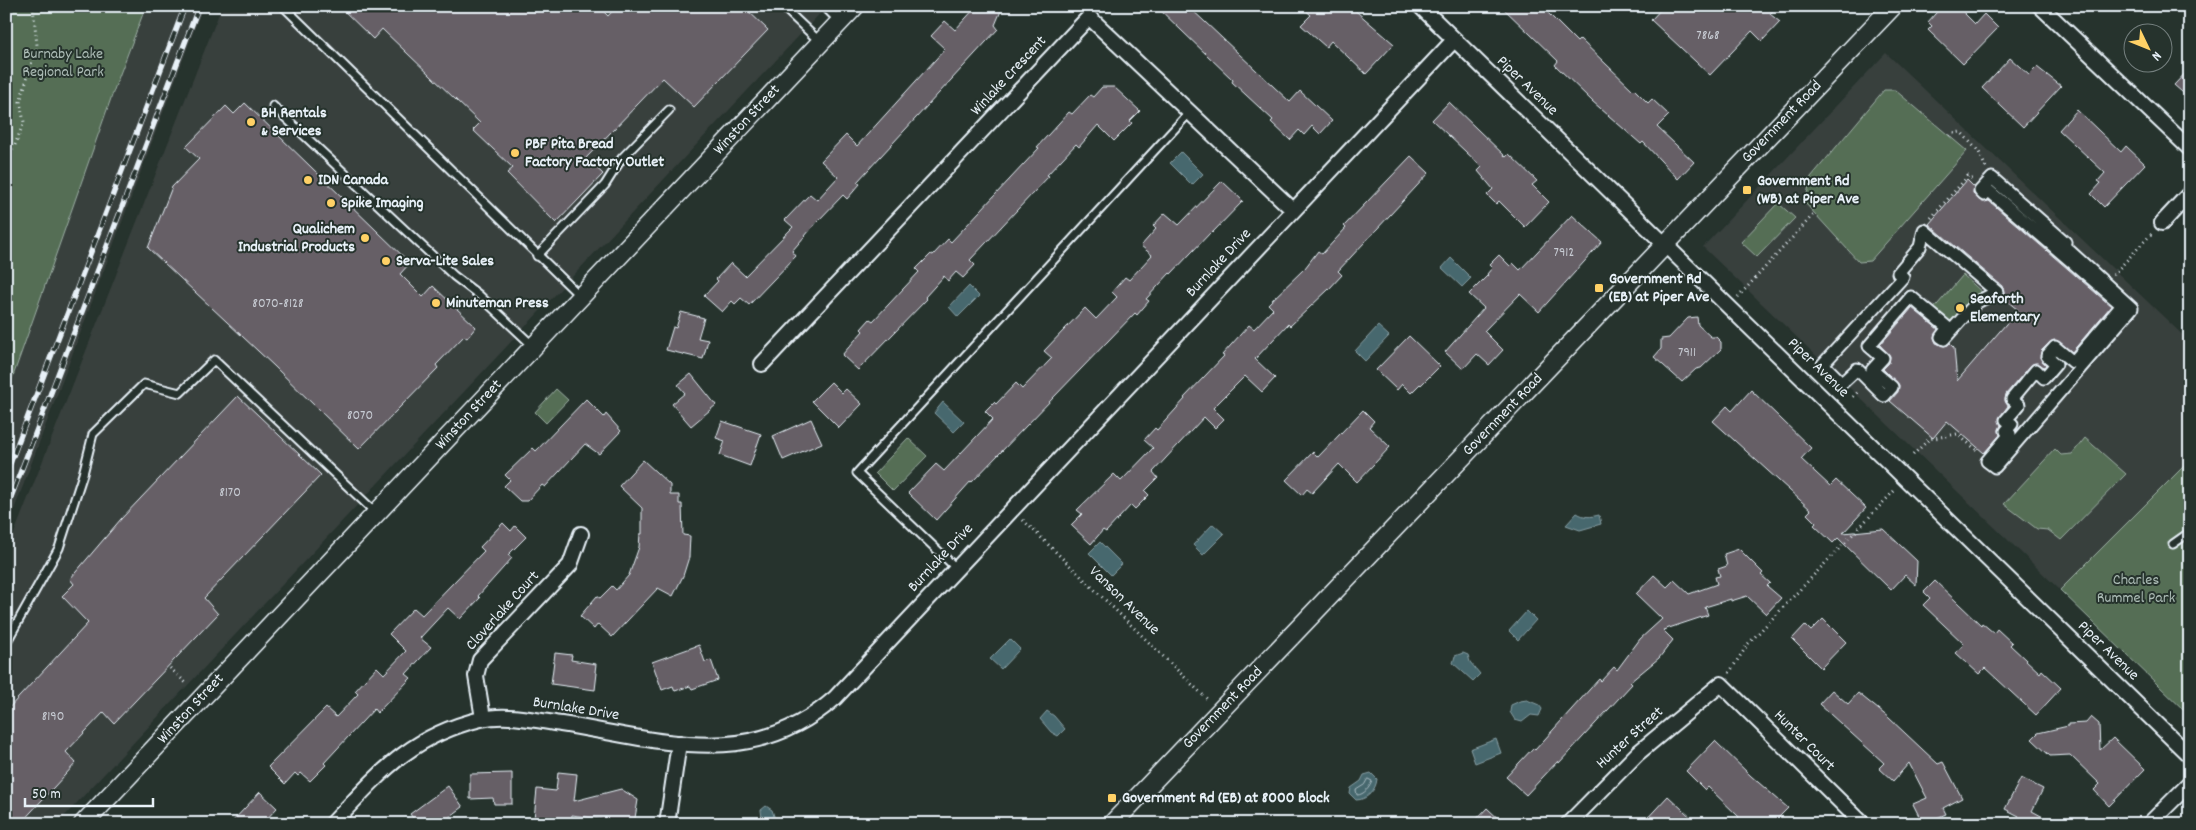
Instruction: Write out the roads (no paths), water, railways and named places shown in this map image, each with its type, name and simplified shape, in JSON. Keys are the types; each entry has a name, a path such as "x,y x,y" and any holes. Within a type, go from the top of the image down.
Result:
{"street":[{"name":"Winston Street","path":"83,824 855,6"},
{"name":"Piper Avenue","path":"1420,6 2190,756"},
{"name":"Government Road","path":"1112,824 1893,6"},
{"path":"2040,6 2190,149"},
{"name":"Winlake Crescent","path":"762,364 1089,17 1293,210"},
{"name":"Burnlake Drive","path":"332,824 381,772 401,755 424,740 483,718 528,719 679,743 714,746 760,740 794,728 809,718 835,698 1454,40"},
{"path":"1992,178 2066,242 2063,245 2132,308 1995,467 1988,460 2010,434 2006,431 2012,424 2006,420 2019,405 2012,399 2036,370 2044,378 2056,364 2047,356 2055,347 2073,362 2122,305 1988,190 1984,195 1980,192 1992,178"},
{"path":"2162,223 2190,193"},
{"path":"1924,230 1996,292 1977,302 1944,339 1941,337 1948,328 1911,297 1869,346 1883,358 1872,370 1892,387 1884,396 1857,369 1842,383 1823,364 1903,277 1898,273 1920,247 1924,233 1924,230"},
{"name":"Cloverlake Court","path":"483,718 476,676 480,660 570,565 581,534"},
{"name":"Hunter Street","path":"1568,824 1638,753 1721,684"},
{"name":"Hunter Court","path":"1721,684 1863,824"},
{"path":"667,824 679,743"},
{"path":"2149,824 2190,783"}],"lane":[{"path":"283,6 580,296"},
{"path":"782,6 820,43"},
{"path":"824,6 840,22"},
{"path":"273,106 454,276 479,295 534,346"},
{"path":"537,256 606,185 622,158 669,110"},
{"path":"956,568 857,473 1190,112"},
{"path":"6,643 59,548 84,474 93,434 144,384 180,393 214,360 376,513"},
{"path":"2173,544 2190,532"}],"water":[{"path":"1181,152 1203,174 1192,185 1170,163"},
{"path":"1451,258 1471,278 1462,287 1442,268"},
{"path":"969,286 979,296 958,317 949,307"},
{"path":"1378,326 1389,336 1365,361 1355,351"},
{"path":"943,402 964,422 954,432 934,413"},
{"path":"1577,513 1588,517 1599,515 1601,524 1580,530 1566,525"},
{"path":"1213,524 1224,534 1203,555 1193,545"},
{"path":"1100,542 1122,564 1111,575 1089,553"},
{"path":"1527,611 1536,620 1518,640 1509,631"},
{"path":"1010,639 1020,649 1001,669 990,659"},
{"path":"1463,653 1468,655 1470,662 1480,674 1473,681 1453,663 1455,656"},
{"path":"1527,700 1539,705 1542,709 1539,716 1531,715 1522,722 1515,720 1510,712 1511,705"},
{"path":"1047,711 1065,729 1058,736 1051,732 1040,719"},
{"path":"1496,739 1501,753 1475,763 1470,749"},
{"path":"1371,773 1377,779 1375,787 1370,794 1360,800 1356,800 1350,794 1351,788 1361,781 1364,775"},
{"path":"766,806 772,810 774,816 773,824 760,824 762,818 761,810"}],"railway":[{"path":"6,474 185,6"},
{"path":"6,510 199,6"}],"place":[{"name":"BH Rentals & Services","path":"251,122"},
{"name":"PBF Pita Bread Factory Factory Outlet","path":"515,153"},
{"name":"IDN Canada","path":"308,180"},
{"name":"Government Rd (WB) at Piper Ave","path":"1747,190"},
{"name":"Spike Imaging","path":"331,203"},
{"name":"Qualichem Industrial Products","path":"365,238"},
{"name":"Serva-Lite Sales","path":"386,261"},
{"name":"Government Rd (EB) at Piper Ave","path":"1599,288"},
{"name":"Minuteman Press","path":"436,303"},
{"name":"Seaforth Elementary","path":"1960,308"},
{"name":"Government Rd (EB) at 8000 Block","path":"1112,798"}],"park label":[{"name":"Burnaby Lake Regional Park","path":"63,63"},
{"name":"Charles Rummel Park","path":"2136,589"}]}
